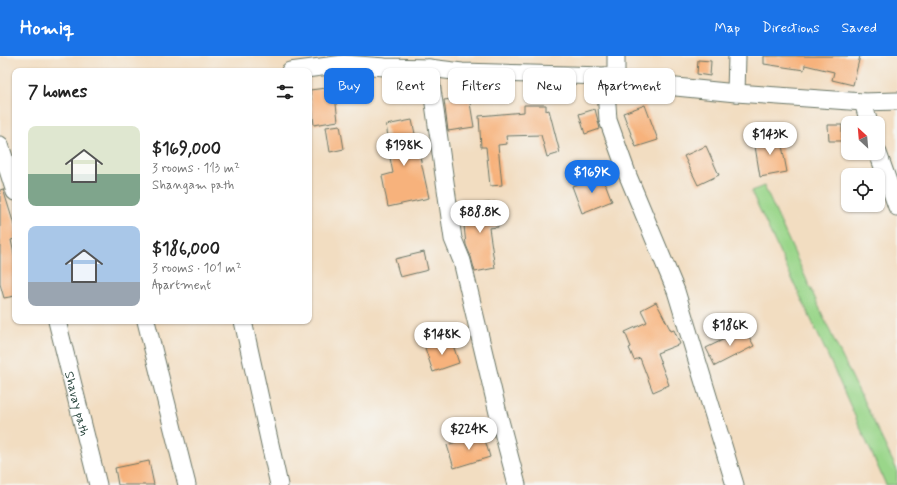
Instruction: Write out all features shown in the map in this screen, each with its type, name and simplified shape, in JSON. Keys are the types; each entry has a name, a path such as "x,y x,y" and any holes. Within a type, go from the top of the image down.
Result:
{"street":[{"path":"613,68 616,56"},
{"path":"736,93 737,56"},
{"path":"312,68 344,64 385,62 429,68"},
{"path":"440,69 462,72 584,77"},
{"path":"675,86 736,93 863,102 897,101"},
{"path":"863,102 867,116"},
{"path":"434,104 453,239 462,261 498,413 517,485"},
{"path":"609,104 608,120 628,176 676,290 735,485"},
{"path":"12,142 0,145 12,183"},
{"path":"880,160 897,207"},
{"name":"Shavay path","path":"58,324 98,485"},
{"path":"147,324 187,485"},
{"path":"245,324 279,485"}],"green space":[{"path":"764,186 834,340 897,470 897,485 886,485 751,191"}],"building":[{"path":"764,56 860,56 853,85 832,80 834,72 805,65 804,70 764,64"},
{"path":"698,60 711,61 710,76 697,74"},
{"path":"324,88 324,104 336,104 338,121 314,125 312,90"},
{"path":"444,100 448,100 448,104 470,104 474,127 448,131"},
{"path":"524,105 546,105 546,111 549,110 560,153 547,157 541,135 506,136 507,144 498,145 502,185 490,186 486,147 481,147 479,116 524,112"},
{"path":"645,105 658,140 636,147 623,113"},
{"path":"595,109 600,129 585,134 579,114"},
{"path":"412,120 429,198 388,207 382,176 393,173 386,125"},
{"path":"340,125 344,149 330,152 326,127"},
{"path":"828,125 841,125 841,141 829,141"},
{"path":"780,135 787,172 760,177 754,140"},
{"path":"706,146 719,175 698,185 684,156"},
{"path":"602,175 612,201 582,213 572,186"},
{"path":"3,189 12,218 12,297 4,298 0,284 0,190"},
{"path":"495,202 498,227 489,228 495,268 475,272 466,245 462,206"},
{"path":"424,252 428,270 400,277 395,259"},
{"path":"656,302 671,331 674,330 680,344 657,353 669,385 653,392 640,358 634,360 625,332 647,322 641,310"},
{"path":"745,329 754,346 715,366 706,348"},
{"path":"451,339 459,363 433,372 425,348"},
{"path":"483,433 490,457 454,468 447,445"},
{"path":"149,461 154,485 118,485 115,468"}]}
